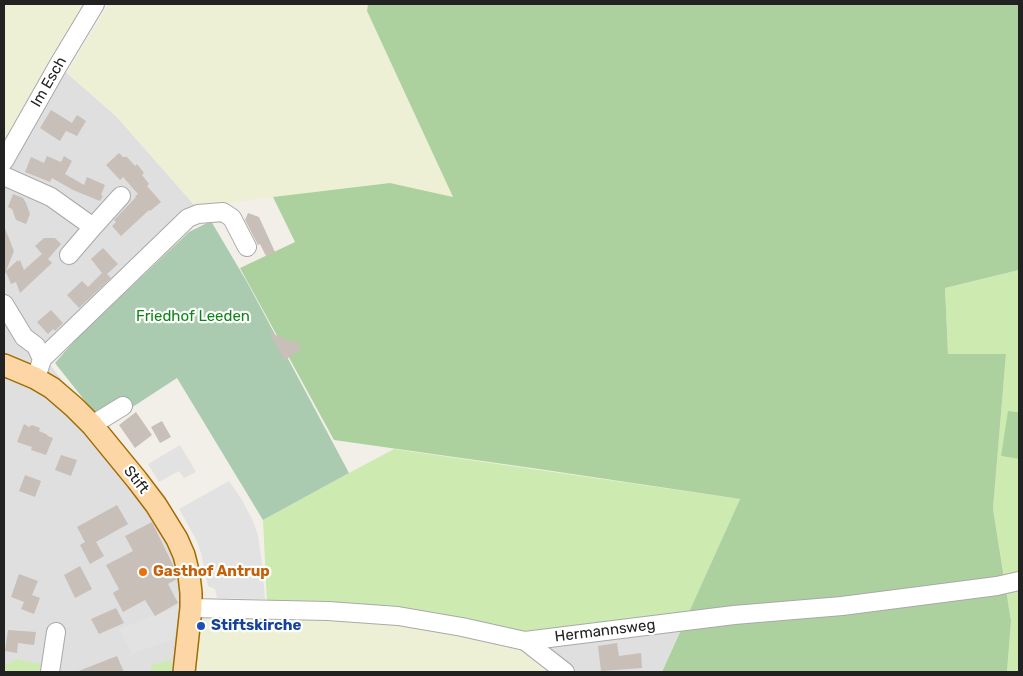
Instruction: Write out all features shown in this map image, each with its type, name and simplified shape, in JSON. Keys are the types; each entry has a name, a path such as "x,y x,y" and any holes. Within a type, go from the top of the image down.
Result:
{"main road":[{"name":"Stift","path":"4,365 37,371 52,388 92,425 156,505 177,539 189,575 191,593 185,664"}],"street":[{"name":"Im Esch","path":"4,161 95,4"},
{"path":"4,176 51,197 94,227"},
{"path":"69,255 121,196"},
{"path":"37,371 188,218 198,214 222,212 232,218 247,247"},
{"path":"4,304 24,336 36,346 37,371"},
{"path":"92,425 123,406"},
{"name":"Hermannsweg","path":"190,608 398,616 462,627 525,641 734,615 842,606 997,586 1019,581"},
{"path":"50,672 56,632"},
{"path":"525,641 565,672"}],"shaded area":[{"path":"60,67 117,117 196,207 50,365 164,507 189,552 191,672 4,672 4,161"},
{"path":"180,445 196,472 184,478 179,471 159,482 148,464"},
{"path":"229,481 242,500 258,535 265,599 217,598 215,589 208,586 196,539 179,509"},
{"path":"179,606 174,639 132,654 119,629"},
{"path":"682,627 662,672 577,672 568,667 542,645"}],"green space":[{"path":"4,4 78,4 83,9 4,146"},
{"path":"109,4 368,4 367,11 454,198 390,183 196,207 117,117 67,73"},
{"path":"368,4 1019,4 1019,270 945,288 948,354 1006,354 993,509 1011,621 1007,672 662,672 740,499 334,440 240,268 295,242 273,197 390,183 453,197 367,11"},
{"name":"Friedhof Leeden","path":"211,221 247,282 349,473 263,520 177,378 108,423 93,411 55,363 76,339 189,232"},
{"path":"1019,270 1019,412 1009,411 1001,456 1019,459 1019,577 1005,582 993,509 1006,354 948,354 945,288"},
{"path":"1008,411 1019,412 1019,459 1001,456"},
{"path":"394,449 740,499 687,617 526,634 267,604 263,520"},
{"path":"1019,588 1019,672 1007,672 1011,621 1006,592"},
{"path":"195,615 400,621 524,649 555,672 191,672"},
{"path":"16,659 46,665 46,672 4,672 4,664 8,664"},
{"path":"172,660 171,672 151,672 151,666 154,664"}],"building":[{"path":"51,110 72,123 77,115 86,121 77,136 66,131 60,141 40,128"},
{"path":"119,153 123,157 127,157 135,166 137,164 149,184 147,186 161,202 149,210 121,236 112,226 116,222 114,220 138,194 123,177 120,180 106,165"},
{"path":"47,156 61,162 64,156 72,161 65,174 84,185 87,177 105,185 100,201 73,190 52,178 50,182 25,172 31,157 44,163"},
{"path":"13,194 23,198 26,203 30,214 26,224 16,220 12,209 8,207"},
{"path":"248,213 259,217 275,252 266,256 260,244 258,245 245,220"},
{"path":"4,226 14,251 6,271 18,260 18,262 20,260 24,270 42,254 35,246 44,238 55,238 61,244 48,259 52,263 20,293 16,282 11,284 6,272 4,276"},
{"path":"103,248 118,264 107,274 111,278 79,308 67,295 82,281 88,287 102,273 91,259"},
{"path":"51,310 63,323 55,331 53,329 48,334 37,322"},
{"path":"269,332 292,342 296,340 301,350 284,360"},
{"path":"136,412 152,435 135,448 119,425"},
{"path":"162,421 171,437 160,443 151,427"},
{"path":"24,424 29,427 32,425 40,428 39,431 53,438 46,455 31,450 32,447 17,442"},
{"path":"61,455 77,460 71,476 55,470"},
{"path":"25,475 41,481 35,497 19,491"},
{"path":"117,505 128,524 96,542 104,556 90,564 80,545 85,542 77,527"},
{"name":"Gasthof Antrup","path":"152,522 174,567 177,579 168,584 178,603 155,616 145,600 123,612 113,593 119,589 106,565 133,551 125,536"},
{"path":"80,566 92,589 75,598 64,575"},
{"path":"19,574 38,581 32,595 40,598 34,614 21,609 24,602 11,597"},
{"path":"116,608 124,623 99,634 91,619"},
{"path":"8,630 36,632 34,645 18,643 17,653 5,651"},
{"path":"617,643 619,656 641,653 642,668 601,671 598,646"},
{"path":"117,656 124,672 76,672 99,663"}],"place":[{"name":"Gasthof Antrup","path":"143,572"},
{"name":"Stiftskirche","path":"201,626"}]}
